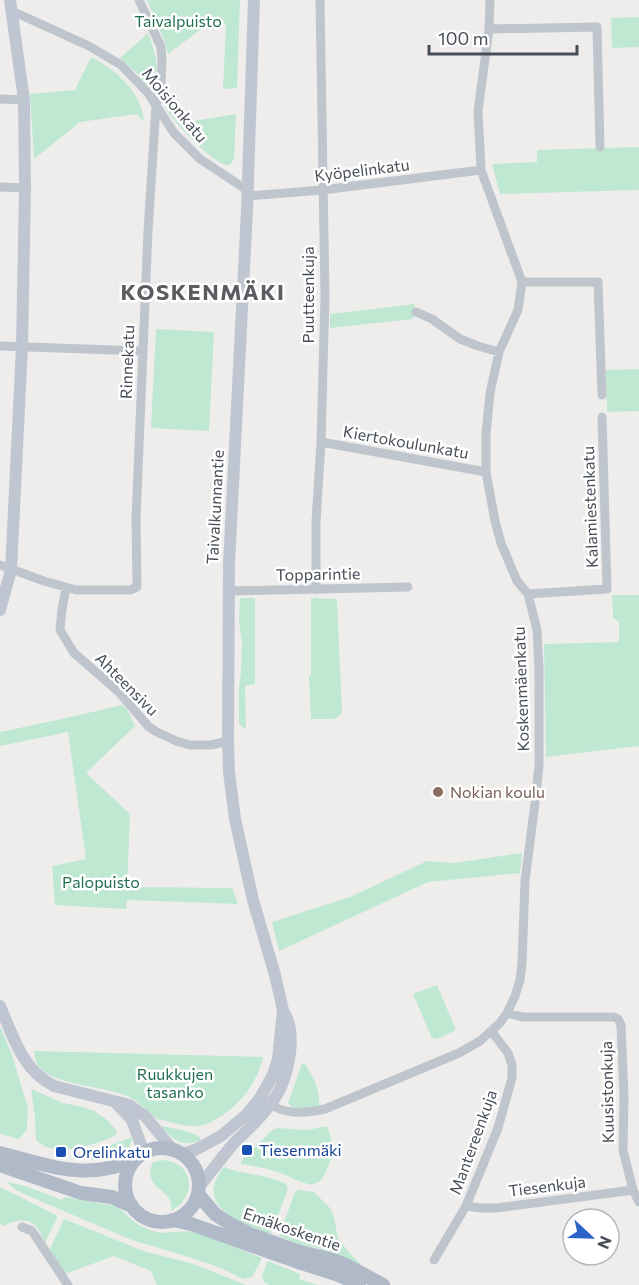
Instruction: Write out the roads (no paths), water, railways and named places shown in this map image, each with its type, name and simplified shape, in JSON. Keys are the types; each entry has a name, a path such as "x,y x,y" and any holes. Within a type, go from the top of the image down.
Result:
{"main road":[{"name":"Taivalkunnantie","path":"198,1190 265,1102 278,1059 283,1010 255,909 235,819 228,741 228,591 254,0"},
{"path":"0,610 22,347 25,188 24,100 11,5"},
{"path":"0,1006 19,1050 35,1073 54,1086 129,1105 137,1109 177,1152 190,1161 196,1170 198,1190 194,1203 182,1216 164,1222 155,1221 138,1213 132,1206 125,1184 127,1172 138,1157 132,1120 115,1102"},
{"name":"Taivalkunnantie","path":"177,1152 195,1150 221,1136 246,1114 265,1102"},
{"path":"0,1153 46,1165 75,1170 98,1170 158,1148 177,1152"},
{"path":"0,1165 81,1193 112,1197 132,1206"},
{"name":"Emäkoskentie","path":"198,1190 214,1214 230,1224 297,1251 333,1260 383,1285"},
{"name":"Emäkoskentie","path":"173,1220 191,1224 339,1275 359,1285"}],"street":[{"name":"Rinnekatu","path":"66,588 87,591 130,590 137,587 136,518 142,351 151,170 156,106 161,84 161,47 139,0"},
{"name":"Puutteenkuja","path":"316,590 316,521 321,442 325,296 320,0"},
{"name":"Koskenmäenkatu","path":"265,1102 282,1111 297,1113 325,1109 459,1053 492,1032 507,1013 520,980 525,881 538,765 539,668 537,630 528,594 518,581 501,543 486,472 486,434 490,393 499,351 518,310 522,282 481,170 478,112 489,29 490,0"},
{"name":"Moisionkatu","path":"11,5 121,65 148,93 174,133 201,159 247,193"},
{"path":"489,29 597,27 600,147"},
{"path":"0,99 24,100"},
{"name":"Kyöpelinkatu","path":"247,193 322,190 481,170"},
{"path":"0,187 25,188"},
{"path":"522,282 598,282 602,395"},
{"path":"416,312 432,319 460,339 499,351"},
{"path":"0,346 142,351"},
{"name":"Kalamiestenkatu","path":"528,594 607,589 602,417"},
{"name":"Kiertokoulunkatu","path":"321,442 486,472"},
{"path":"5,567 66,588"},
{"name":"Topparintie","path":"228,591 408,587"},
{"name":"Ahteensivu","path":"66,588 60,630 74,653 119,692 148,726 176,741 190,745 211,746 228,741"},
{"name":"Kuusistonkuja","path":"507,1013 524,1017 614,1017 618,1019 621,1025 623,1150 633,1190 639,1202"},
{"name":"Mantereenkuja","path":"434,1260 466,1206 498,1128 512,1078 512,1065 508,1053 492,1032"},
{"name":"Tiesenkuja","path":"466,1206 496,1208 633,1190"},
{"path":"22,1227 32,1232 68,1285"}],"place":[{"name":"Nokian koulu","path":"438,792"},
{"name":"Tiesenmäki","path":"247,1150"},
{"name":"Orelinkatu","path":"61,1152"}],"district":[{"name":"KOSKENMÄKI","path":"203,292"}],"park label":[{"name":"Taivalpuisto","path":"178,21"},
{"name":"Palopuisto","path":"101,882"},
{"name":"Ruukkujen tasanko","path":"175,1083"}]}
